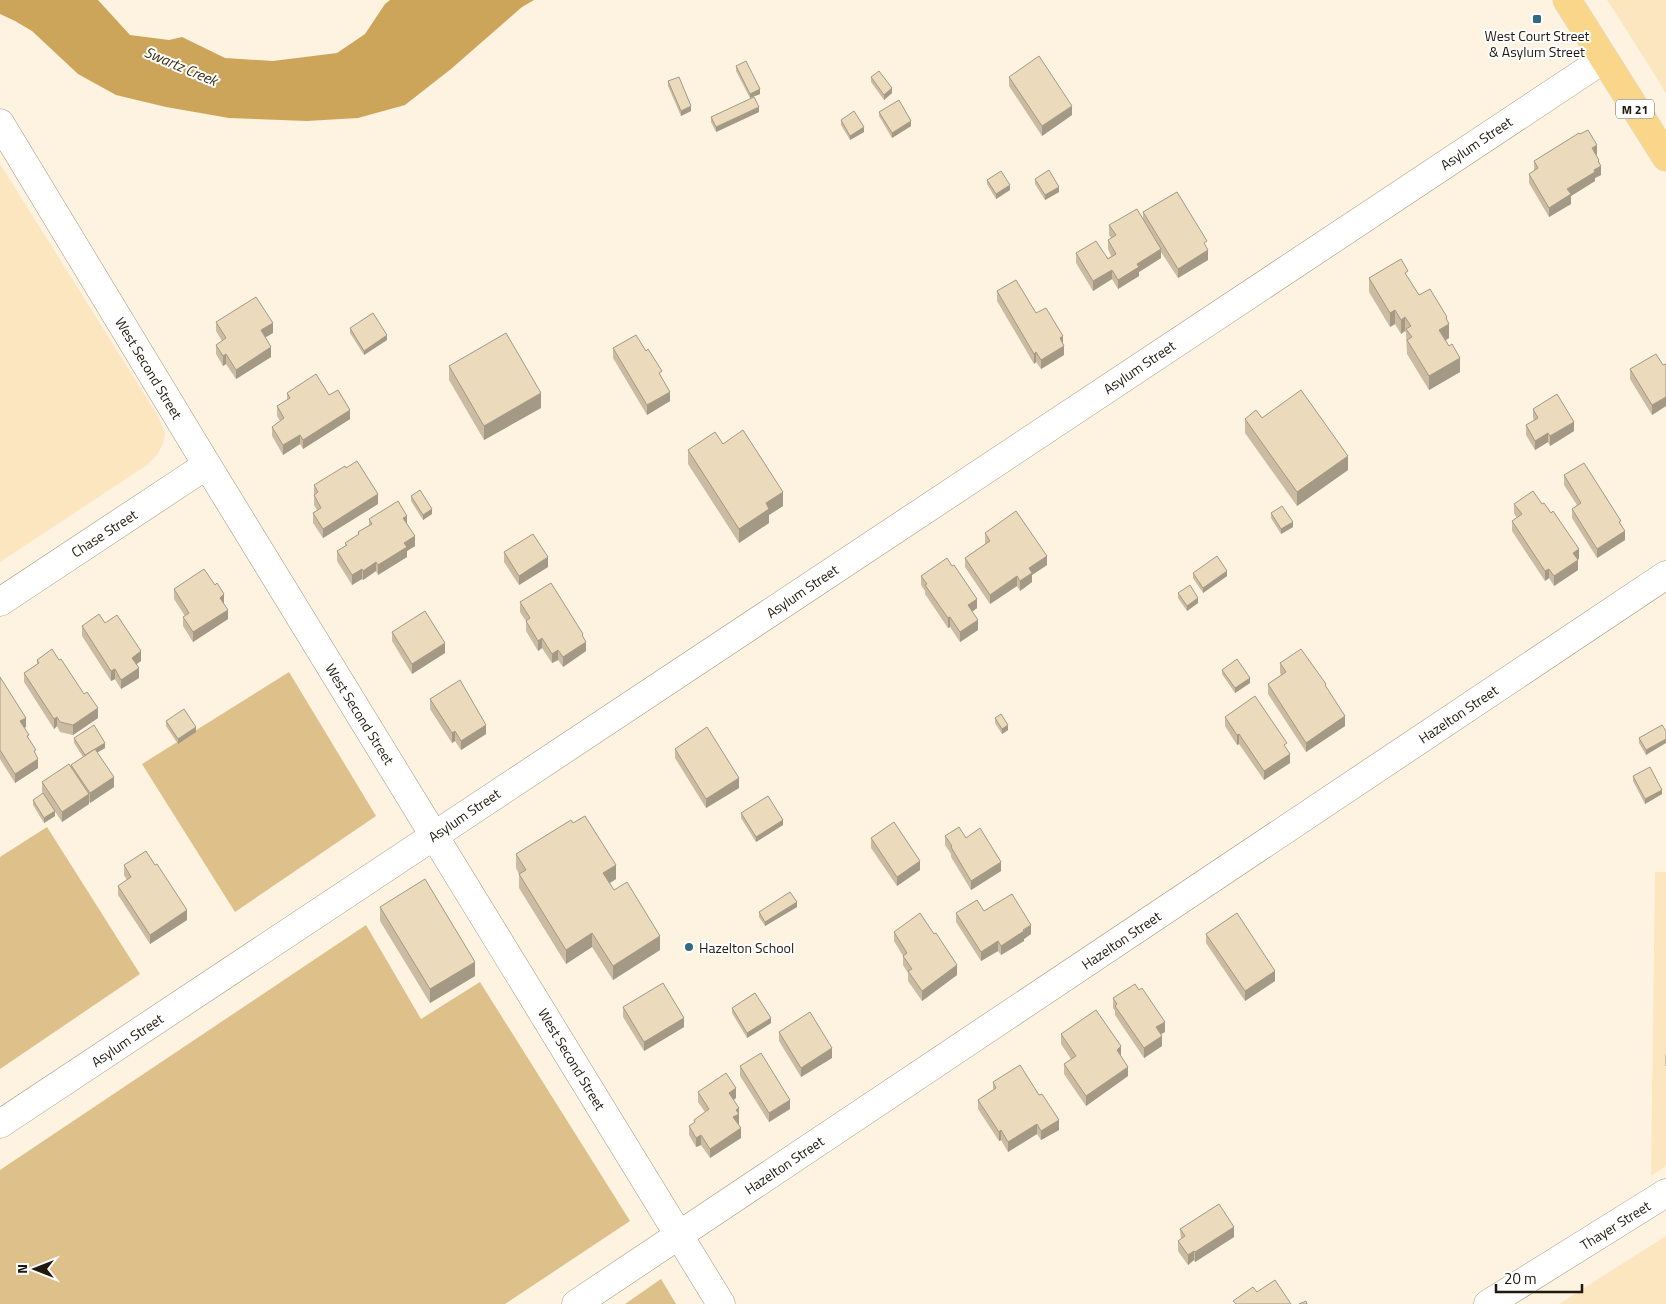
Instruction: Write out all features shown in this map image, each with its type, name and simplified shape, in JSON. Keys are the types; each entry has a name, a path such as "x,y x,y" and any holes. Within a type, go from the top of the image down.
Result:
{"main road":[{"name":"M 21","path":"1567,0 1666,157"}],"street":[{"name":"Asylum Street","path":"0,1124 1604,59"},
{"name":"West Second Street","path":"0,123 721,1304"},
{"name":"Chase Street","path":"0,602 207,464"},
{"name":"Hazelton Street","path":"576,1304 1666,575"},
{"name":"Thayer Street","path":"1488,1304 1666,1193"}],"shaded area":[{"path":"1607,0 1666,0 1666,93 1622,23"},
{"path":"0,164 158,416 165,434 163,444 157,455 147,465 0,562"},
{"path":"289,672 376,816 235,912 142,764"},
{"path":"47,827 140,974 0,1069 0,857"},
{"path":"1655,872 1666,872 1666,1166 1651,1176"},
{"path":"366,925 421,1019 480,982 630,1221 505,1304 0,1304 0,1170"},
{"path":"1666,1236 1666,1304 1559,1304"},
{"path":"661,1279 676,1304 625,1304"}],"water":[{"name":"Swartz Creek","path":"0,0 98,0 130,35 169,40 182,37 225,58 273,61 337,53 365,34 385,4 390,0 534,0 522,7 451,69 405,105 358,118 307,121 229,118 166,107 116,95 78,74 32,31 0,14"}],"building":[{"path":"1039,56 1072,106 1042,126 1009,77"},
{"path":"746,61 760,89 750,94 736,66"},
{"path":"879,71 892,88 884,95 871,77"},
{"path":"679,77 691,106 681,111 668,81"},
{"path":"754,97 759,107 716,127 711,117"},
{"path":"899,100 911,121 892,133 879,112"},
{"path":"854,111 864,127 850,136 841,120"},
{"path":"1588,130 1597,145 1592,148 1601,166 1594,170 1595,172 1567,189 1571,194 1549,208 1529,174 1538,168 1534,161 1579,133"},
{"path":"1049,170 1059,187 1045,195 1035,179"},
{"path":"1001,171 1010,185 996,194 987,180"},
{"path":"1177,192 1207,241 1204,243 1208,250 1178,269 1143,212"},
{"path":"1137,209 1161,249 1137,264 1139,267 1118,280 1112,270 1093,281 1076,253 1096,241 1108,259 1116,254 1108,240 1116,235 1109,225"},
{"path":"1401,259 1408,271 1405,273 1419,295 1430,289 1447,317 1449,324 1439,330 1449,346 1452,344 1460,358 1429,376 1407,340 1412,337 1406,329 1411,326 1405,317 1401,320 1395,310 1390,313 1369,278"},
{"path":"1016,280 1036,313 1046,308 1063,336 1060,338 1064,346 1041,360 1036,352 1034,354 997,291"},
{"path":"256,297 273,323 261,330 271,347 236,370 226,354 223,356 216,345 226,338 216,322"},
{"path":"373,313 387,335 364,351 350,328"},
{"path":"506,333 541,393 484,426 449,366"},
{"path":"636,335 646,351 648,349 662,371 659,373 670,392 647,405 613,348"},
{"path":"1656,354 1663,365 1666,364 1666,397 1652,405 1630,369"},
{"path":"316,374 329,395 338,390 350,410 303,440 300,435 283,445 272,427 284,418 277,406 290,398 287,393"},
{"path":"1301,390 1348,456 1297,492 1245,419 1256,410 1262,418"},
{"path":"1557,394 1574,422 1550,436 1548,433 1535,441 1526,425 1538,418 1533,409"},
{"path":"743,430 783,492 766,503 769,509 739,529 688,450 715,432 723,444"},
{"path":"357,461 378,494 323,529 313,513 321,508 314,495 318,492 314,485"},
{"path":"1584,463 1621,521 1619,522 1625,531 1597,549 1572,509 1581,503 1564,475"},
{"path":"420,490 432,509 423,515 411,496"},
{"path":"1533,491 1551,513 1553,511 1579,549 1573,553 1578,560 1554,576 1549,569 1545,571 1512,521 1522,514 1514,504"},
{"path":"398,501 407,516 403,518 415,536 404,543 407,547 378,565 376,562 363,571 362,569 352,575 337,551 347,545 345,543 359,534 358,532 372,524 369,519"},
{"path":"1282,506 1293,522 1281,529 1271,513"},
{"path":"1016,511 1047,556 1029,568 1032,573 1020,581 1017,576 990,595 965,558 990,541 985,533"},
{"path":"533,534 548,557 519,576 504,552"},
{"path":"1217,556 1227,571 1203,588 1193,573"},
{"path":"947,558 952,566 954,565 977,599 968,605 978,620 960,632 925,585 927,584 921,576"},
{"path":"204,569 224,594 220,598 228,610 193,632 183,617 189,613 174,589"},
{"path":"551,583 583,634 586,642 563,657 558,650 552,654 542,638 538,641 526,621 530,618 520,602"},
{"path":"1190,585 1198,598 1187,606 1178,593"},
{"path":"425,611 445,643 412,664 392,632"},
{"path":"99,614 105,623 117,615 141,651 132,658 139,668 121,680 115,669 111,671 82,626"},
{"path":"52,649 59,660 61,659 84,694 87,692 98,708 73,725 60,722 57,717 54,719 24,673 39,663 37,660"},
{"path":"1301,649 1326,684 1345,716 1306,743 1268,684 1286,672 1280,663"},
{"path":"1237,659 1250,678 1235,688 1222,670"},
{"path":"0,677 26,718 20,721 29,735 27,736 36,750 34,751 38,759 15,774 0,750"},
{"path":"460,680 486,725 461,741 455,731 452,733 430,699"},
{"path":"1255,696 1287,743 1284,745 1290,754 1264,771 1225,717"},
{"path":"184,709 196,727 178,739 166,721"},
{"path":"1001,714 1008,725 1002,729 995,718"},
{"path":"94,725 105,743 85,755 74,738"},
{"path":"1662,725 1666,731 1666,739 1646,750 1639,738"},
{"path":"707,727 739,778 706,799 675,749"},
{"path":"95,749 114,777 90,793 71,765"},
{"path":"69,764 89,794 62,812 42,782"},
{"path":"1650,767 1662,790 1645,799 1633,776"},
{"path":"43,793 55,811 44,818 33,800"},
{"path":"768,796 783,820 756,837 741,813"},
{"path":"585,816 616,865 603,873 614,890 627,882 660,936 613,966 592,933 566,950 519,874 526,870 516,854 571,820 573,823"},
{"path":"894,822 920,861 897,877 871,838"},
{"path":"959,827 966,838 980,828 1001,862 971,881 945,836"},
{"path":"146,851 155,865 157,864 187,910 150,935 118,886 131,877 124,865"},
{"path":"425,879 475,962 430,989 380,907"},
{"path":"790,892 797,902 765,922 759,912"},
{"path":"1012,894 1031,925 1001,946 998,941 981,952 956,913 977,900 984,911"},
{"path":"920,913 957,965 922,991 908,971 912,969 903,956 907,953 894,932"},
{"path":"1237,913 1275,971 1245,991 1206,934"},
{"path":"663,983 684,1018 644,1042 623,1007"},
{"path":"1135,984 1139,990 1142,988 1165,1022 1156,1027 1162,1036 1144,1048 1115,1006 1117,1004 1113,998"},
{"path":"755,993 771,1018 747,1033 732,1008"},
{"path":"1096,1010 1121,1046 1117,1050 1128,1067 1086,1096 1064,1064 1076,1056 1061,1034"},
{"path":"810,1012 832,1048 801,1068 779,1032"},
{"path":"761,1053 790,1100 769,1113 740,1066"},
{"path":"1020,1065 1039,1095 1042,1094 1059,1120 1041,1131 1037,1124 1008,1142 1001,1130 999,1132 978,1100 996,1088 993,1082"},
{"path":"726,1073 736,1088 729,1093 739,1108 736,1110 739,1114 733,1117 741,1128 710,1149 701,1135 696,1138 689,1126 709,1109 698,1092"},
{"path":"1219,1204 1234,1227 1188,1255 1178,1241 1185,1236 1180,1229"},
{"path":"1275,1280 1291,1304 1236,1304 1233,1301 1253,1287 1257,1292"}],"place":[{"name":"West Court Street & Asylum Street","path":"1537,19"},
{"name":"Hazelton School","path":"689,947"}]}
